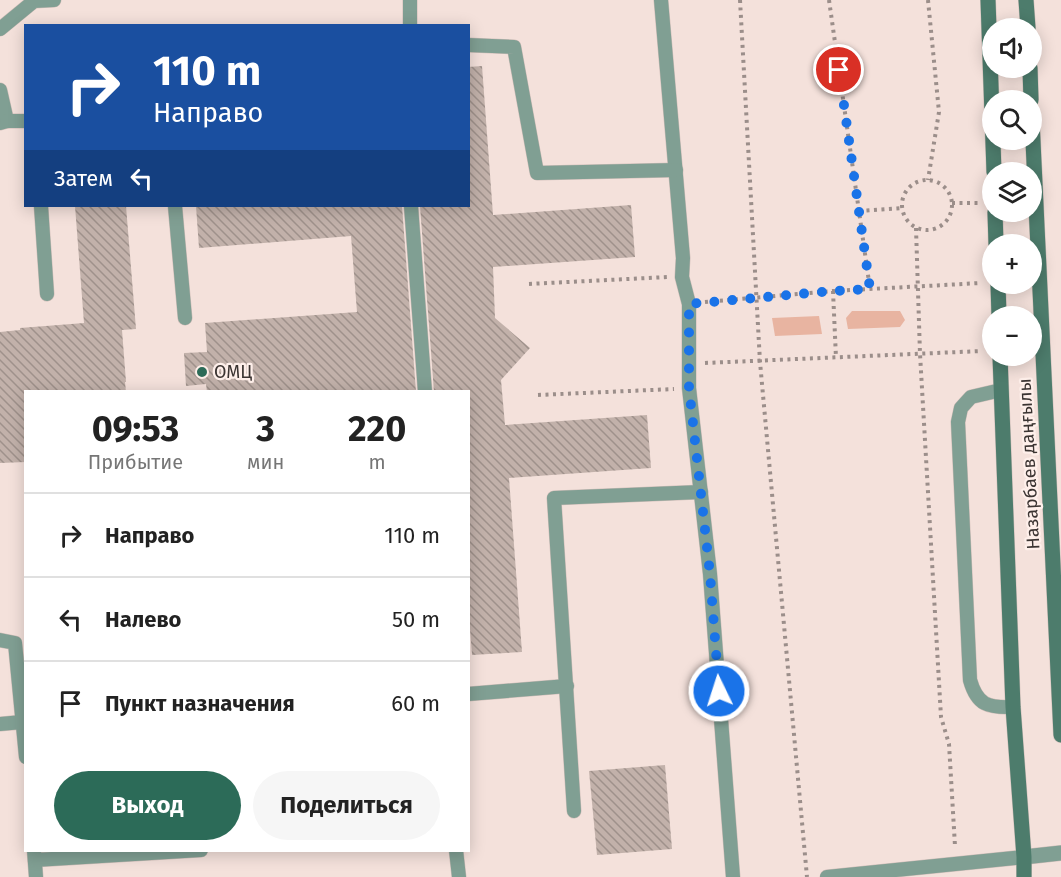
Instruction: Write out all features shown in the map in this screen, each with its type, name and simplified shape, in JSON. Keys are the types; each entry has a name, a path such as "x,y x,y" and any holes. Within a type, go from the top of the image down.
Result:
{"main road":[{"path":"988,0 994,162"},
{"path":"1026,0 1027,18"},
{"name":"Назарбаев даңғылы","path":"1033,150 1061,735"},
{"name":"Назарбаев даңғылы","path":"1000,366 1012,707 1024,877"}],"street":[{"path":"1024,857 1061,853"}],"lane":[{"path":"0,29 34,1 54,0"},
{"path":"410,0 410,24"},
{"path":"661,0 683,258 682,277 689,304 689,388 710,574 733,877"},
{"path":"470,45 514,47 537,173 676,170"},
{"path":"0,90 4,122 24,121"},
{"path":"41,207 47,294"},
{"path":"175,207 185,318"},
{"path":"411,207 425,390"},
{"path":"1001,390 971,398 961,408 958,422 970,680 974,693 984,703 997,707 1012,707"},
{"path":"574,811 554,498 701,492"},
{"path":"0,640 20,642 24,740"},
{"path":"470,694 567,686"},
{"path":"0,724 22,722"},
{"path":"36,877 34,855 134,852"},
{"path":"456,852 459,877"},
{"path":"827,877 1024,857"}],"path":[{"path":"740,0 760,362 807,877"},
{"path":"829,0 870,289"},
{"path":"928,0 939,112 928,180"},
{"path":"928,180 944,187 952,203 947,219 941,225 925,230 909,223 904,216 902,199 912,184 928,180"},
{"path":"952,203 982,206"},
{"path":"858,211 902,207"},
{"path":"916,228 920,354 941,717 949,744 956,864"},
{"path":"529,284 682,277"},
{"path":"689,304 833,291 982,283"},
{"path":"833,291 836,358"},
{"path":"690,364 982,351"},
{"path":"537,395 689,388"}],"shaded area":[{"path":"852,311 900,311 905,320 900,327 848,329 846,318"},
{"path":"819,316 822,334 775,336 772,318"}],"building":[{"path":"482,66 493,215 631,205 635,257 493,267 495,318 530,348 501,380 505,425 647,415 651,468 509,478 522,652 472,655 470,629 470,390 434,390 420,207 470,207 470,67"},
{"path":"75,207 126,207 136,329 122,330 126,390 24,390 24,462 0,463 0,332 20,330 20,328 84,323"},
{"path":"196,207 402,207 416,390 207,390 206,384 186,386 184,353 207,352 205,323 357,312 351,236 199,248"},
{"path":"665,765 672,849 597,855 589,771"}],"place":[{"name":"ОМЦ","path":"202,372"}],"route":[{"path":"719,691 710,574 689,388 689,304 870,289 839,70"}]}
